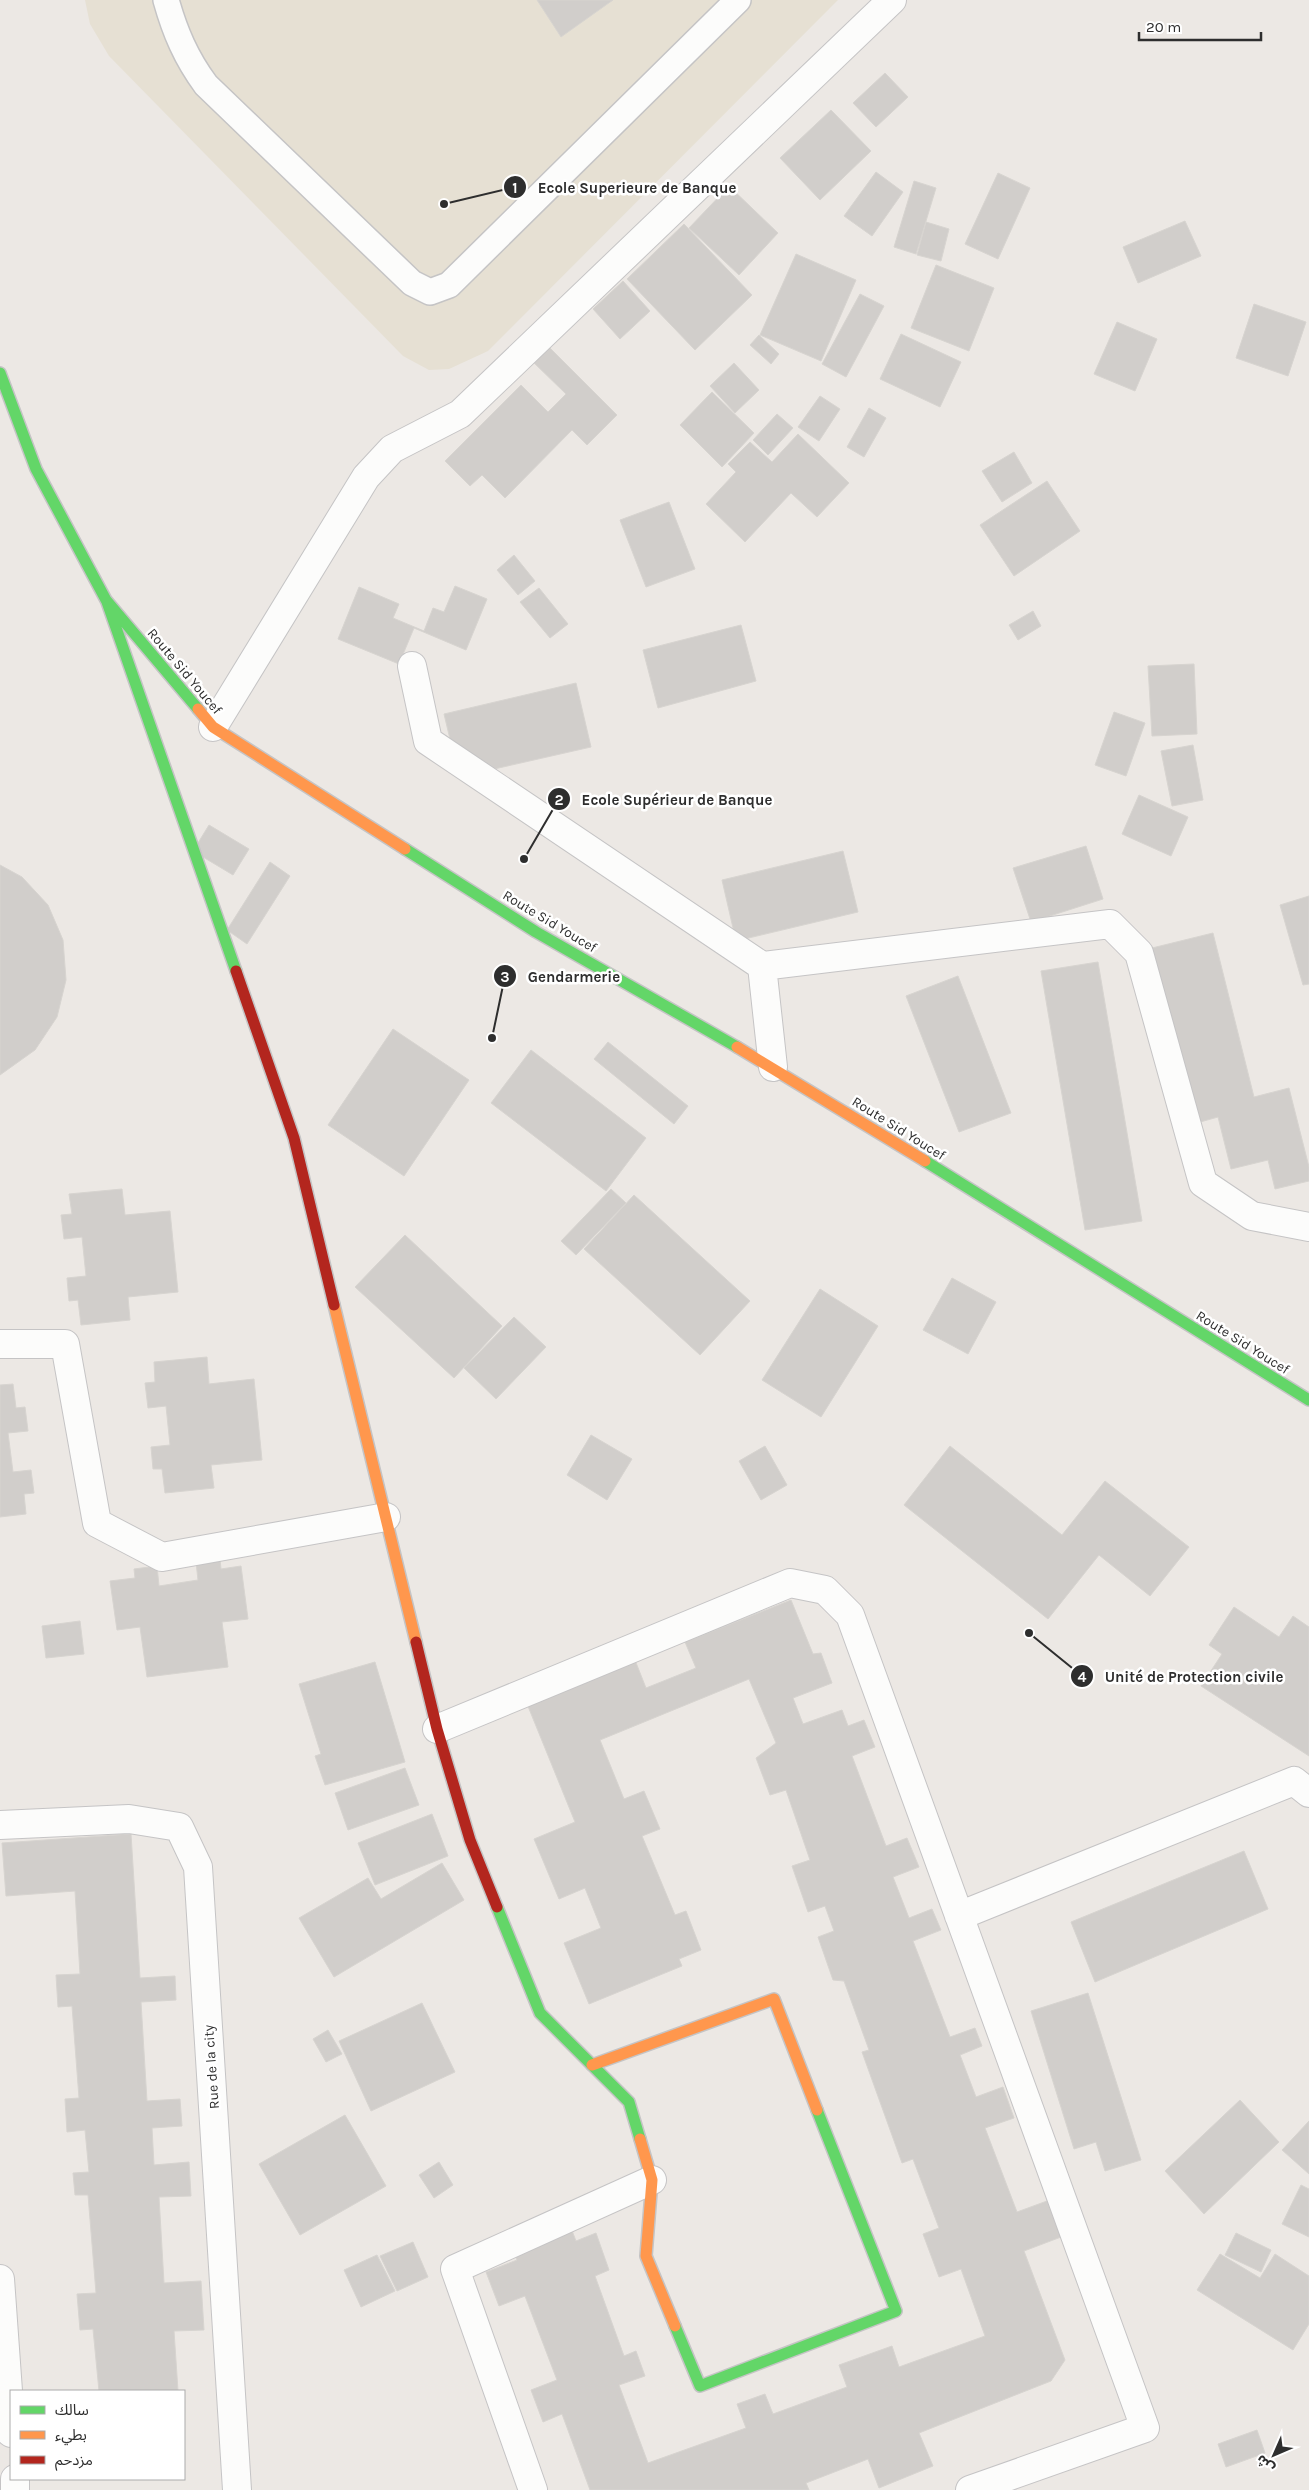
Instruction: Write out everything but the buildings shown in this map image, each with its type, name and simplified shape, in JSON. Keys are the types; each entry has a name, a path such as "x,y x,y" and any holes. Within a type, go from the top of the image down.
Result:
{"street":[{"path":"213,727 366,477 392,449 460,414 892,0"},
{"name":"Route Sid Youcef","path":"0,373 36,469 106,600 213,727 536,932 773,1067 1309,1400"},
{"path":"106,600 294,1138 437,1728 470,1840 540,2013 592,2065 629,2102 652,2180 646,2256 700,2386 896,2311 774,1999 592,2065"},
{"path":"412,666 428,741 762,966 1110,924 1138,953 1203,1183 1252,1216 1309,1227"},
{"path":"762,966 773,1067"},
{"path":"0,1344 65,1344 97,1523 162,1557 386,1517"},
{"path":"437,1728 790,1584 825,1590 850,1615 1145,2428 970,2490"},
{"path":"959,1916 1294,1781 1309,1793"},
{"name":"Rue de la city","path":"0,1825 129,1819 179,1828 198,1867 237,2490"},
{"path":"533,2490 455,2269 652,2180"},
{"path":"0,2278 10,2419"}],"lane":[{"path":"166,0 174,28 188,61 206,85 412,283 430,292 449,285 738,0"}],"shaded area":[{"path":"85,0 838,0 488,351 449,369 429,370 403,356 109,56 90,24"}],"traffic: fast":[{"path":"0,373 36,469 106,600 198,709"},
{"path":"107,602 236,971"},
{"path":"405,849 536,932 737,1047"},
{"path":"925,1161 1309,1400"},
{"path":"497,1907 540,2013 629,2102 640,2139"},
{"path":"675,2326 700,2386 896,2311 817,2110"}],"traffic: slow":[{"path":"198,709 213,727 405,849"},
{"path":"737,1047 925,1161"},
{"path":"334,1305 416,1642"},
{"path":"592,2065 774,1999 817,2110"},
{"path":"640,2139 652,2180 646,2256 675,2326"}],"traffic: jam":[{"path":"236,971 294,1138 334,1305"},
{"path":"416,1642 437,1729 470,1840 497,1907"}],"place":[{"name":"Ecole Superieure de Banque","path":"444,204"},
{"name":"Ecole Supérieur de Banque","path":"524,859"},
{"name":"Gendarmerie","path":"492,1038"},
{"name":"Unité de Protection civile","path":"1029,1633"}]}
